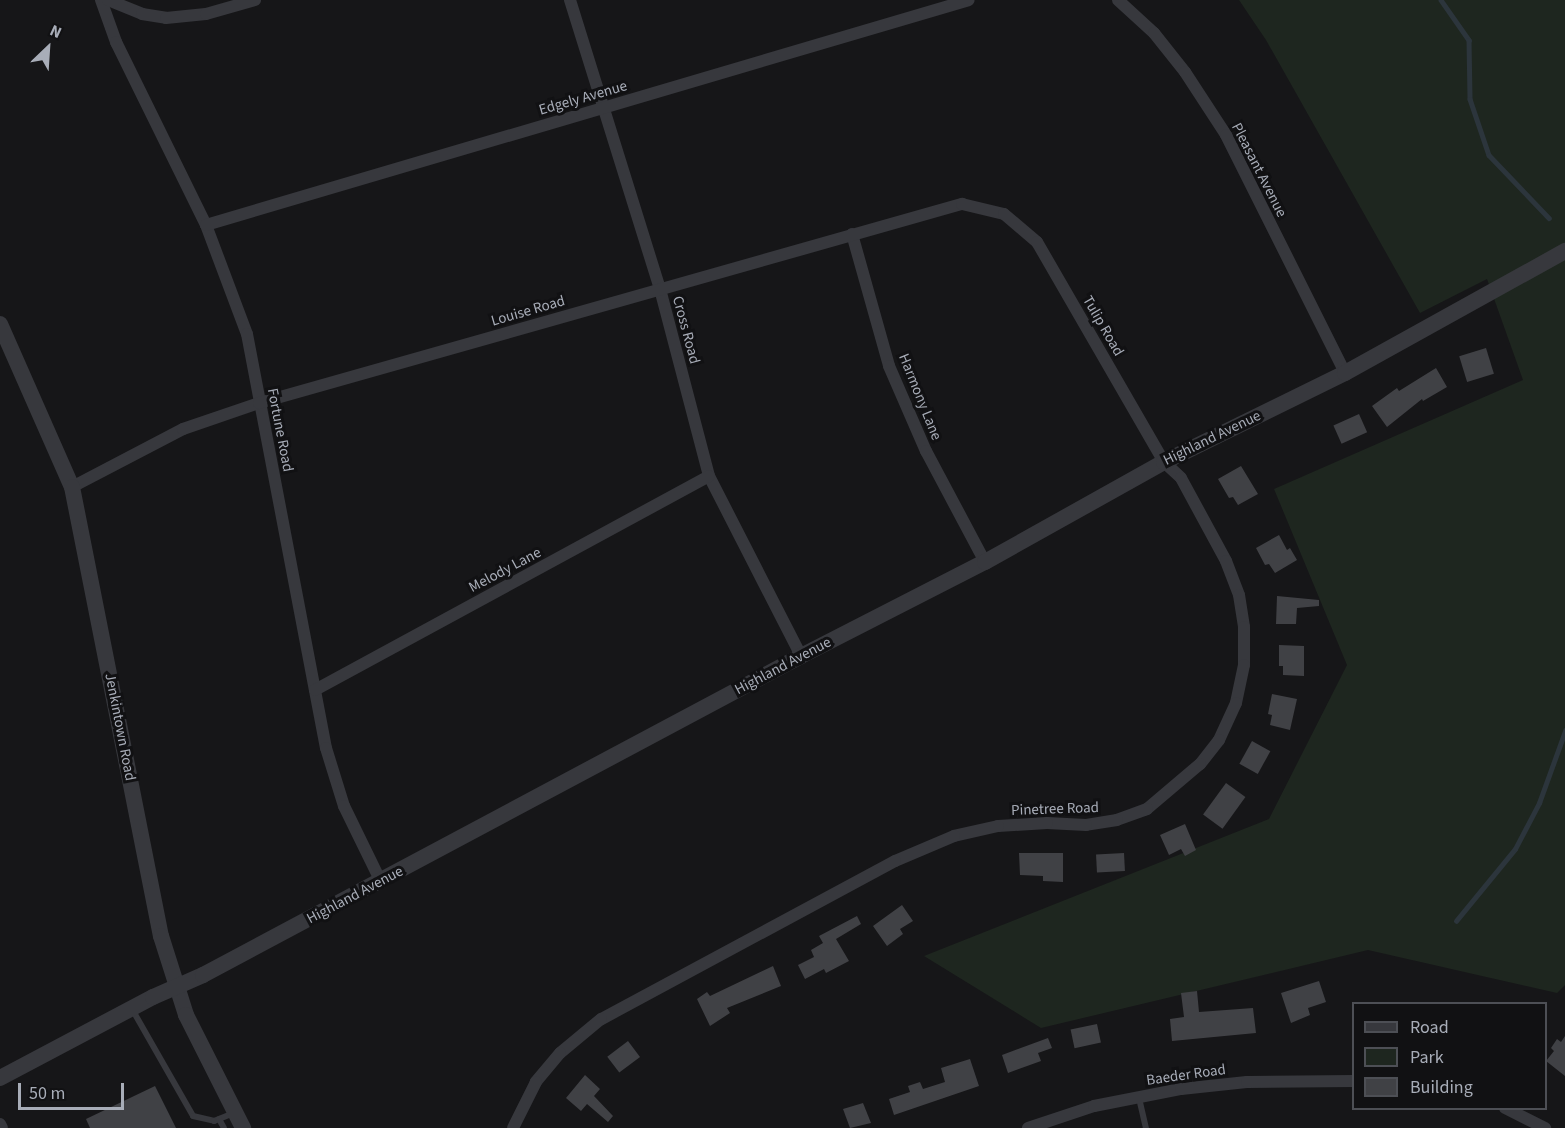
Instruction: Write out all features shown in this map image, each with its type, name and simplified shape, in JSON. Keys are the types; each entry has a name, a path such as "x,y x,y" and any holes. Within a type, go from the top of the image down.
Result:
{"street":[{"name":"Fortune Road","path":"101,0 116,42 206,225 247,334 326,748 344,806 381,882"},
{"path":"108,0 142,14 166,18 206,14 255,0"},
{"name":"Cross Road","path":"570,0 660,289 709,476 801,656"},
{"name":"Edgely Avenue","path":"206,225 969,0"},
{"name":"Pleasant Avenue","path":"1118,0 1154,33 1173,56 1226,135 1345,373"},
{"name":"Louise Road","path":"72,487 183,429 259,403 962,204 1004,214"},
{"name":"Tulip Road","path":"1004,214 1037,242 1164,462"},
{"name":"Harmony Lane","path":"852,234 889,366 926,451 985,562"},
{"name":"Highland Avenue","path":"0,1078 132,1008 178,988 381,882 801,656 985,562 1164,462 1345,373 1565,251"},
{"name":"Jenkintown Road","path":"0,324 72,487 161,936 186,1015 243,1128"},
{"name":"Pinetree Road","path":"513,1128 536,1082 560,1053 601,1019 895,861 954,836 998,826 1047,823 1086,825 1118,820 1147,809 1200,764 1219,740 1236,703 1244,665 1244,627 1239,596 1226,561 1181,478 1164,462"},
{"name":"Melody Lane","path":"315,690 709,476"},
{"name":"Baeder Road","path":"1028,1128 1094,1106 1181,1089 1247,1082 1352,1081"},
{"path":"1509,1110 1545,1128"},
{"path":"0,1124 2,1128"}],"lane":[{"path":"132,1008 193,1116 201,1120 219,1119 235,1113"},
{"path":"1139,1097 1146,1128"},
{"path":"219,1119 224,1128"}],"green space":[{"path":"1239,0 1565,0 1565,985 1557,993 1368,950 1041,1028 924,956 1269,819 1347,665 1274,489 1523,380 1487,279 1420,313 1266,40"}],"building":[{"path":"1486,348 1494,374 1467,382 1459,356"},
{"path":"1436,368 1447,387 1423,401 1422,399 1387,427 1372,406 1397,388 1399,391"},
{"path":"1359,414 1367,432 1342,444 1333,425"},
{"path":"1241,466 1258,494 1238,505 1233,497 1229,498 1218,479"},
{"path":"1279,535 1287,550 1290,548 1297,560 1275,573 1269,564 1265,565 1256,548"},
{"path":"1277,596 1319,600 1319,606 1297,608 1296,624 1276,624"},
{"path":"1279,645 1304,646 1304,676 1283,675 1283,666 1279,666"},
{"path":"1272,694 1297,699 1290,730 1270,725 1272,715 1268,714"},
{"path":"1252,741 1270,751 1258,774 1239,764"},
{"path":"1226,783 1245,797 1222,829 1203,815"},
{"path":"1185,824 1196,850 1185,856 1181,849 1169,855 1160,835"},
{"path":"1019,853 1063,853 1063,882 1043,881 1043,876 1020,875"},
{"path":"1124,853 1125,871 1097,872 1096,854"},
{"path":"902,905 913,921 900,929 903,934 887,946 873,926"},
{"path":"857,916 861,924 836,939 849,961 826,973 824,969 805,979 798,965 814,957 811,950 823,943 819,936"},
{"path":"773,966 781,986 727,1008 730,1013 710,1026 697,999 707,992 710,996"},
{"path":"1319,981 1326,1002 1308,1008 1310,1015 1291,1023 1281,993"},
{"path":"1197,991 1199,1012 1253,1008 1256,1033 1172,1041 1170,1019 1184,1017 1181,993"},
{"path":"1097,1024 1101,1043 1075,1048 1071,1030"},
{"path":"1565,1036 1565,1076 1547,1062 1554,1051 1551,1048 1557,1039 1561,1042"},
{"path":"1048,1038 1052,1048 1038,1053 1041,1061 1008,1073 1002,1055"},
{"path":"628,1041 640,1057 619,1073 607,1057"},
{"path":"970,1059 979,1086 894,1115 889,1099 910,1092 908,1086 920,1082 923,1089 945,1082 941,1068"},
{"path":"585,1075 600,1089 594,1096 613,1116 608,1122 587,1104 581,1111 566,1098"},
{"path":"155,1086 176,1128 90,1128 86,1119"},
{"path":"863,1103 871,1123 850,1128 843,1109"}],"waterway":[{"path":"1441,0 1469,40 1470,99 1489,155 1549,218"},
{"path":"1456,921 1515,849 1539,803 1565,731"}]}
